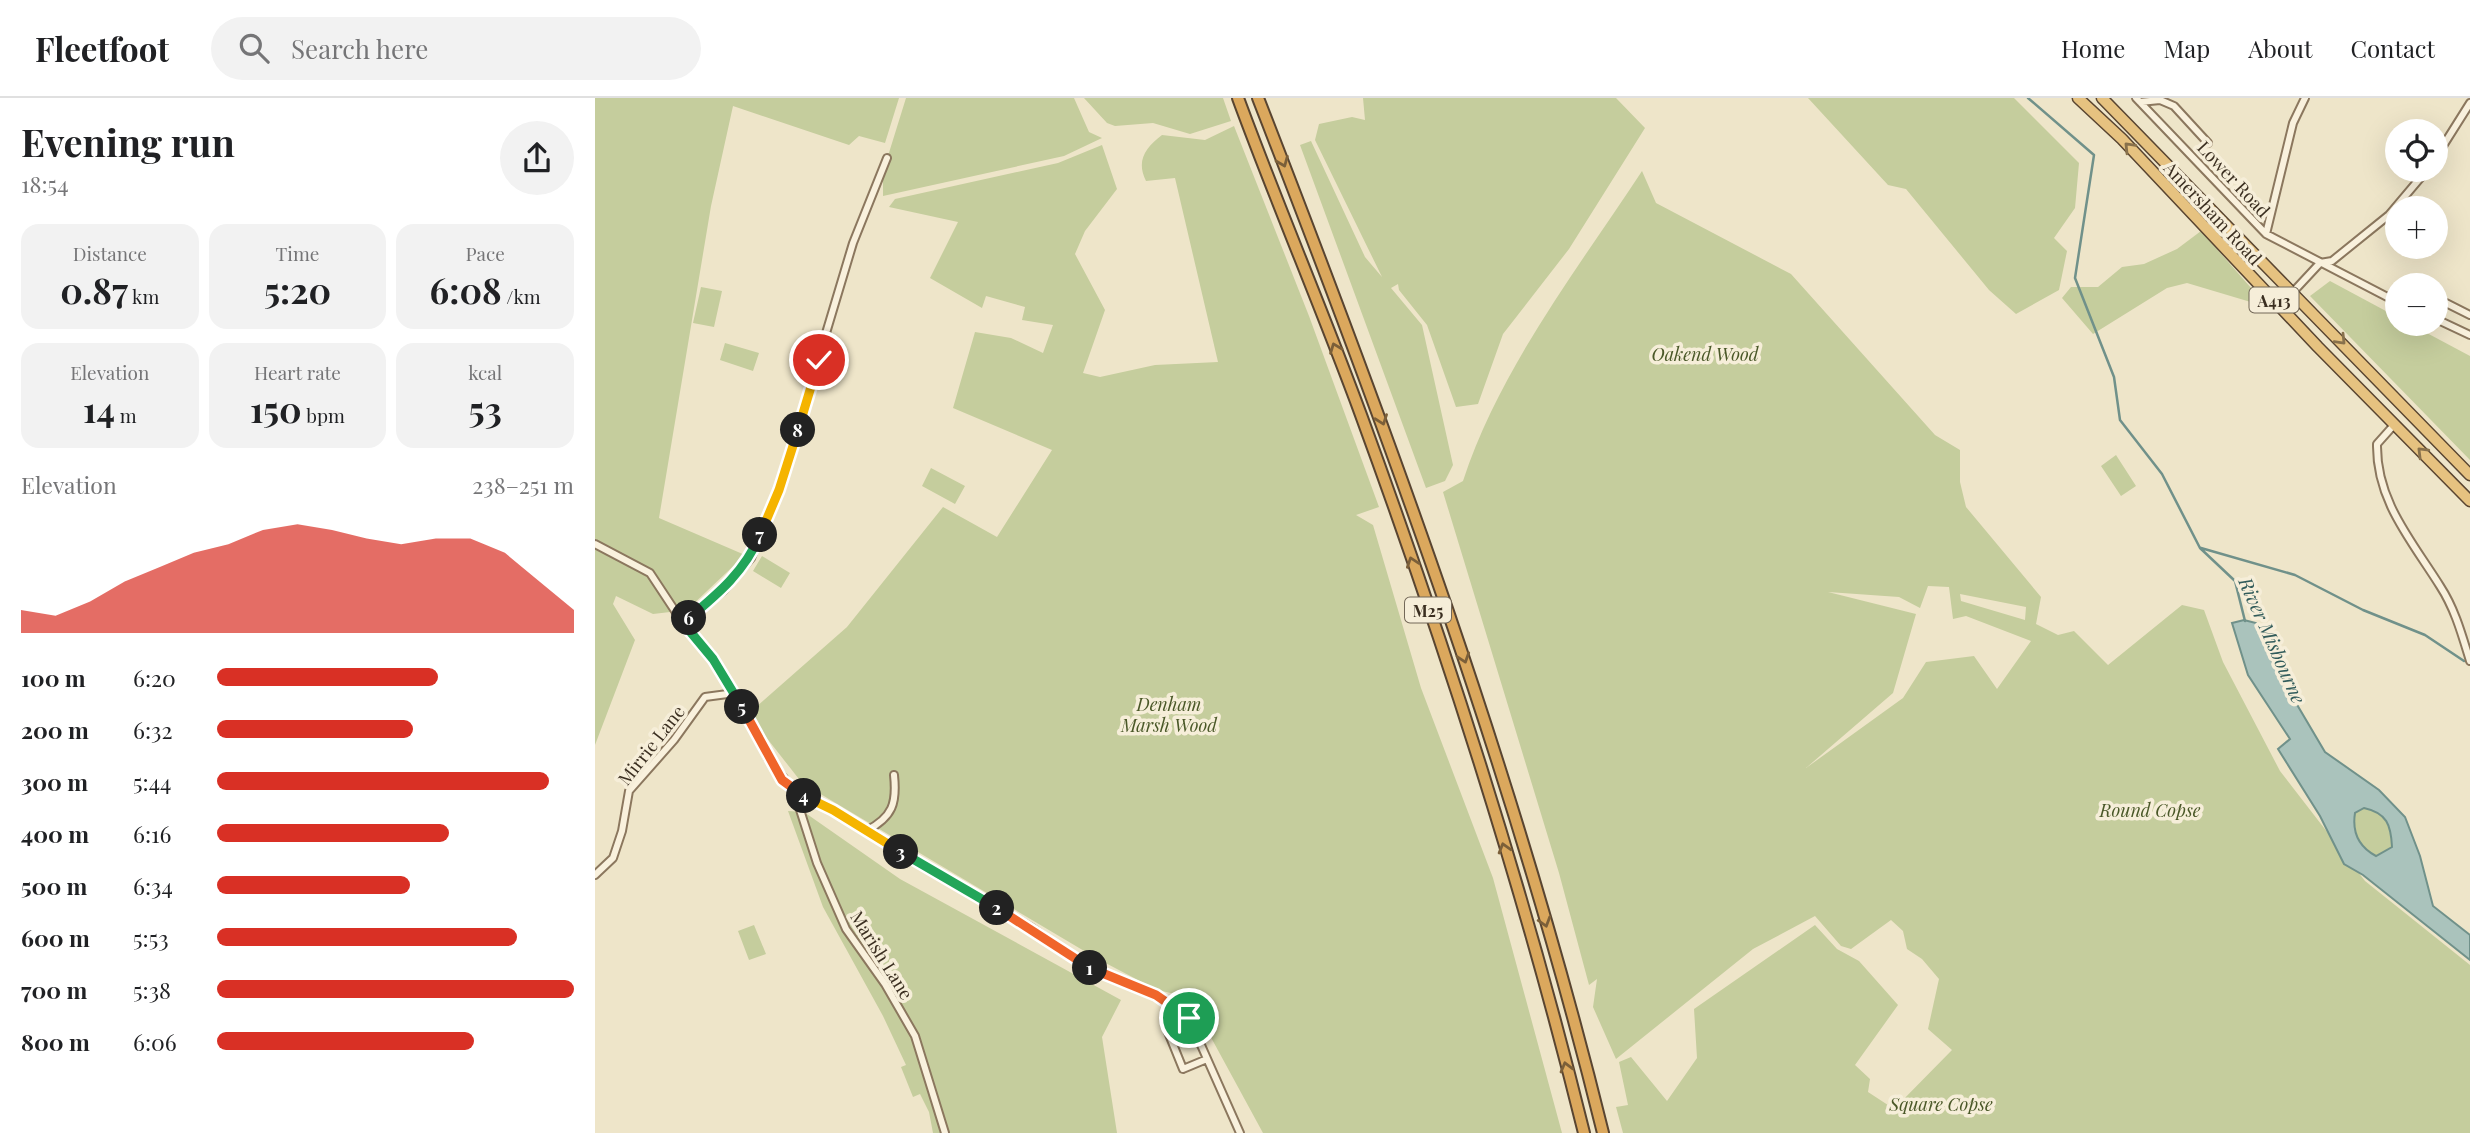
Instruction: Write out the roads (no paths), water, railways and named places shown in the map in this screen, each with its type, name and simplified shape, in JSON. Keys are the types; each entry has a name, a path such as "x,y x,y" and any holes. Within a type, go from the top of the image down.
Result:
{"highway":[{"name":"M25","path":"1238,98 1360,413 1441,647 1544,984 1584,1133"},
{"name":"M25","path":"1258,98 1346,321 1436,571 1560,970 1603,1133"},
{"name":"Amersham Road","path":"2078,98 2122,139 2394,425 2470,500"},
{"name":"A413","path":"2102,98 2470,475"}],"street":[{"path":"2266,234 2293,123 2305,98"},
{"path":"2138,100 2160,100 2174,106 2208,143"},
{"name":"Lower Road","path":"2138,100 2266,234 2385,296"},
{"path":"2448,138 2470,103"},
{"path":"683,623 724,590 751,558 779,490 853,243 887,158"},
{"path":"2293,292 2320,263 2332,261 2389,215 2417,182"},
{"path":"2448,304 2470,315"},
{"path":"2448,325 2470,335"},
{"path":"2394,425 2377,444 2376,458 2387,498 2405,536 2451,605 2470,662"},
{"path":"595,544 650,573 683,623 713,659 735,693 768,758 794,791 1032,928 1088,967 1156,995 1189,1018 1240,1133"},
{"name":"Mirrie Lane","path":"595,875 613,858 622,831 629,791 674,740 705,697 735,693"},
{"path":"866,831 892,812 896,798 894,775"},
{"name":"Marish Lane","path":"794,791 817,863 846,929 885,984 915,1036 945,1133"},
{"path":"1168,1032 1183,1069 1207,1059"}],"water":[{"path":"2244,620 2256,623 2273,664 2325,752 2379,790 2405,817 2420,856 2433,906 2470,935 2470,960 2363,875 2344,864 2320,816 2278,749 2290,739 2248,675 2232,623","holes":["2364,808 2383,817 2389,826 2392,847 2376,856 2361,843 2355,826 2355,813"]}],"waterway":[{"name":"River Misbourne","path":"2028,98 2094,155 2075,278 2114,377 2120,420 2162,474 2200,548 2235,581 2245,621"},
{"path":"2201,548 2295,575 2363,610 2425,635 2464,661"}],"park label":[{"name":"Oakend Wood","path":"1705,354"},
{"name":"Denham Marsh Wood","path":"1169,714"},
{"name":"Round Copse","path":"2150,810"},
{"name":"Square Copse","path":"1941,1104"}]}
